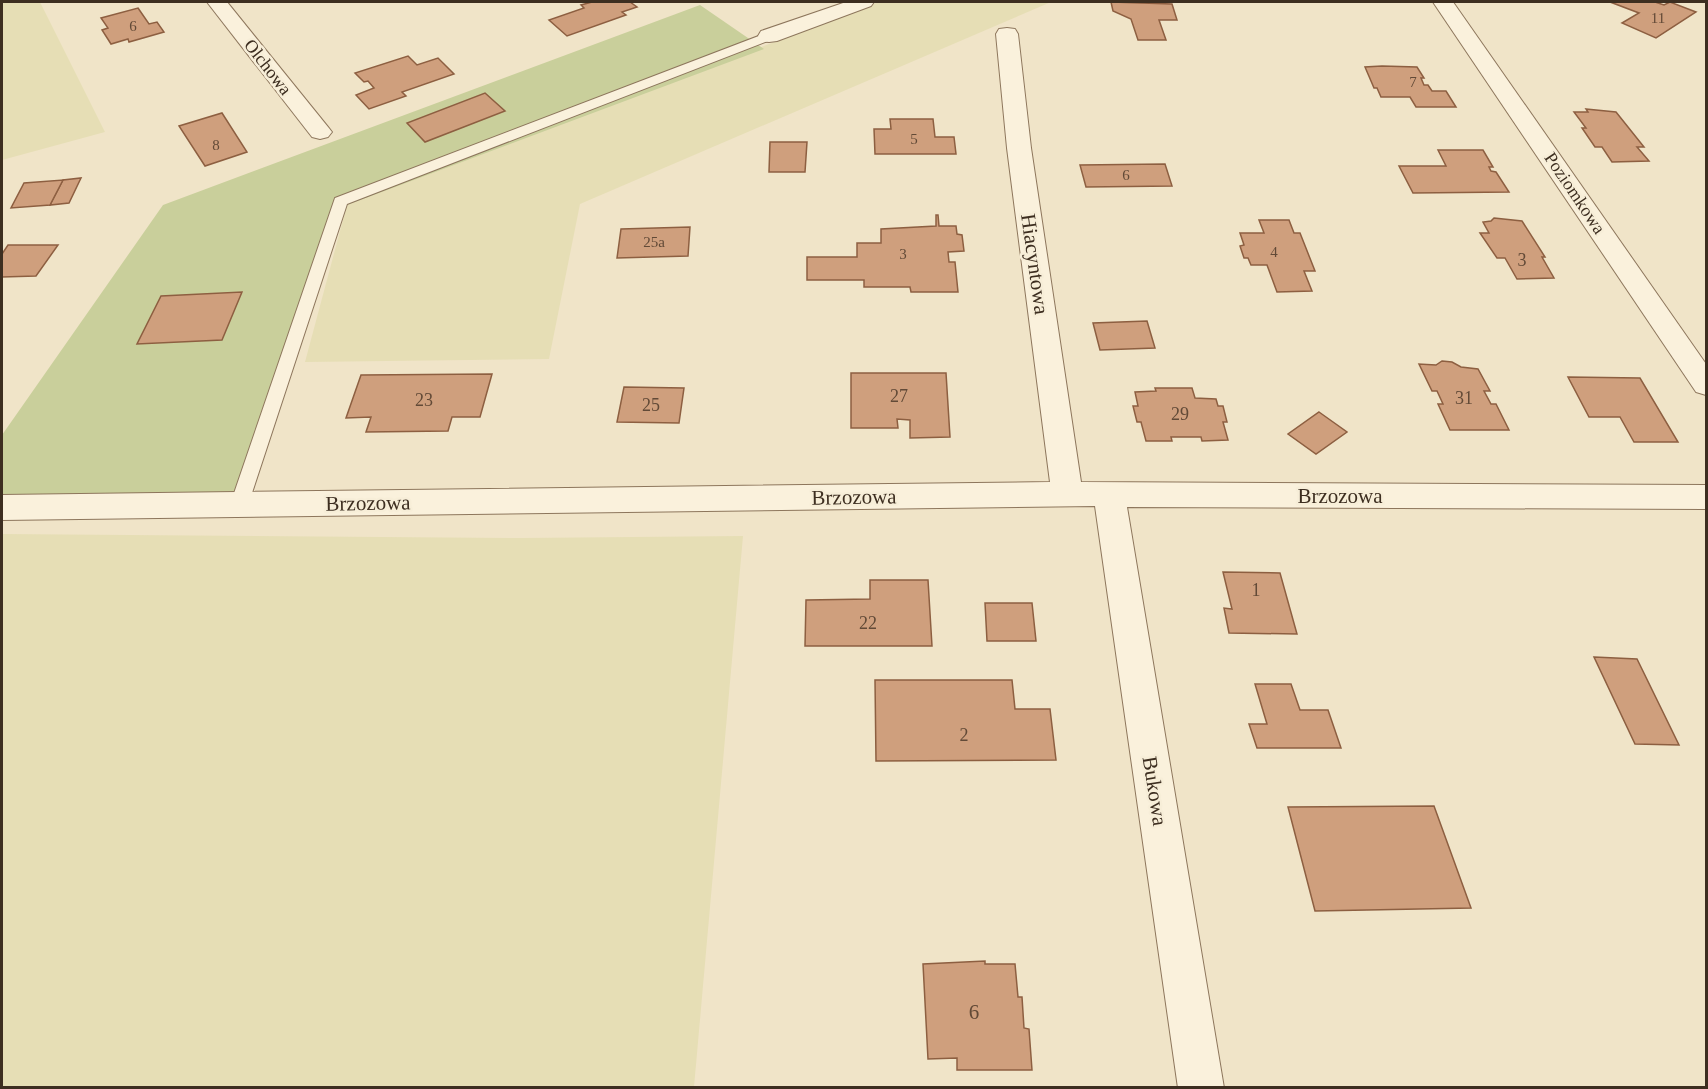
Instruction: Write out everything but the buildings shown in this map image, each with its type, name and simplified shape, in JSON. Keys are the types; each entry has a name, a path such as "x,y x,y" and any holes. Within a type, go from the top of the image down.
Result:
{"street":[{"name":"Olchowa","path":"217,2 320,132"},
{"path":"769,36 864,2"},
{"name":"Poziomkowa","path":"1443,2 1707,385"},
{"name":"Hiacyntowa","path":"1007,34 1019,148 1067,494"},
{"name":"Brzozowa","path":"2,508 1067,494 1707,497"},
{"name":"Bukowa","path":"1108,494 1201,1088"}],"lane":[{"path":"239,505 340,201 769,36"}],"shaded area":[{"path":"2,2 40,2 105,132 2,160"},
{"path":"879,2 1051,2 580,204 549,359 305,362 347,205"},
{"path":"2,534 523,538 743,536 694,1087 2,1087"}],"green space":[{"path":"700,5 764,49 347,205 229,505 2,508 2,435 163,205"}]}
